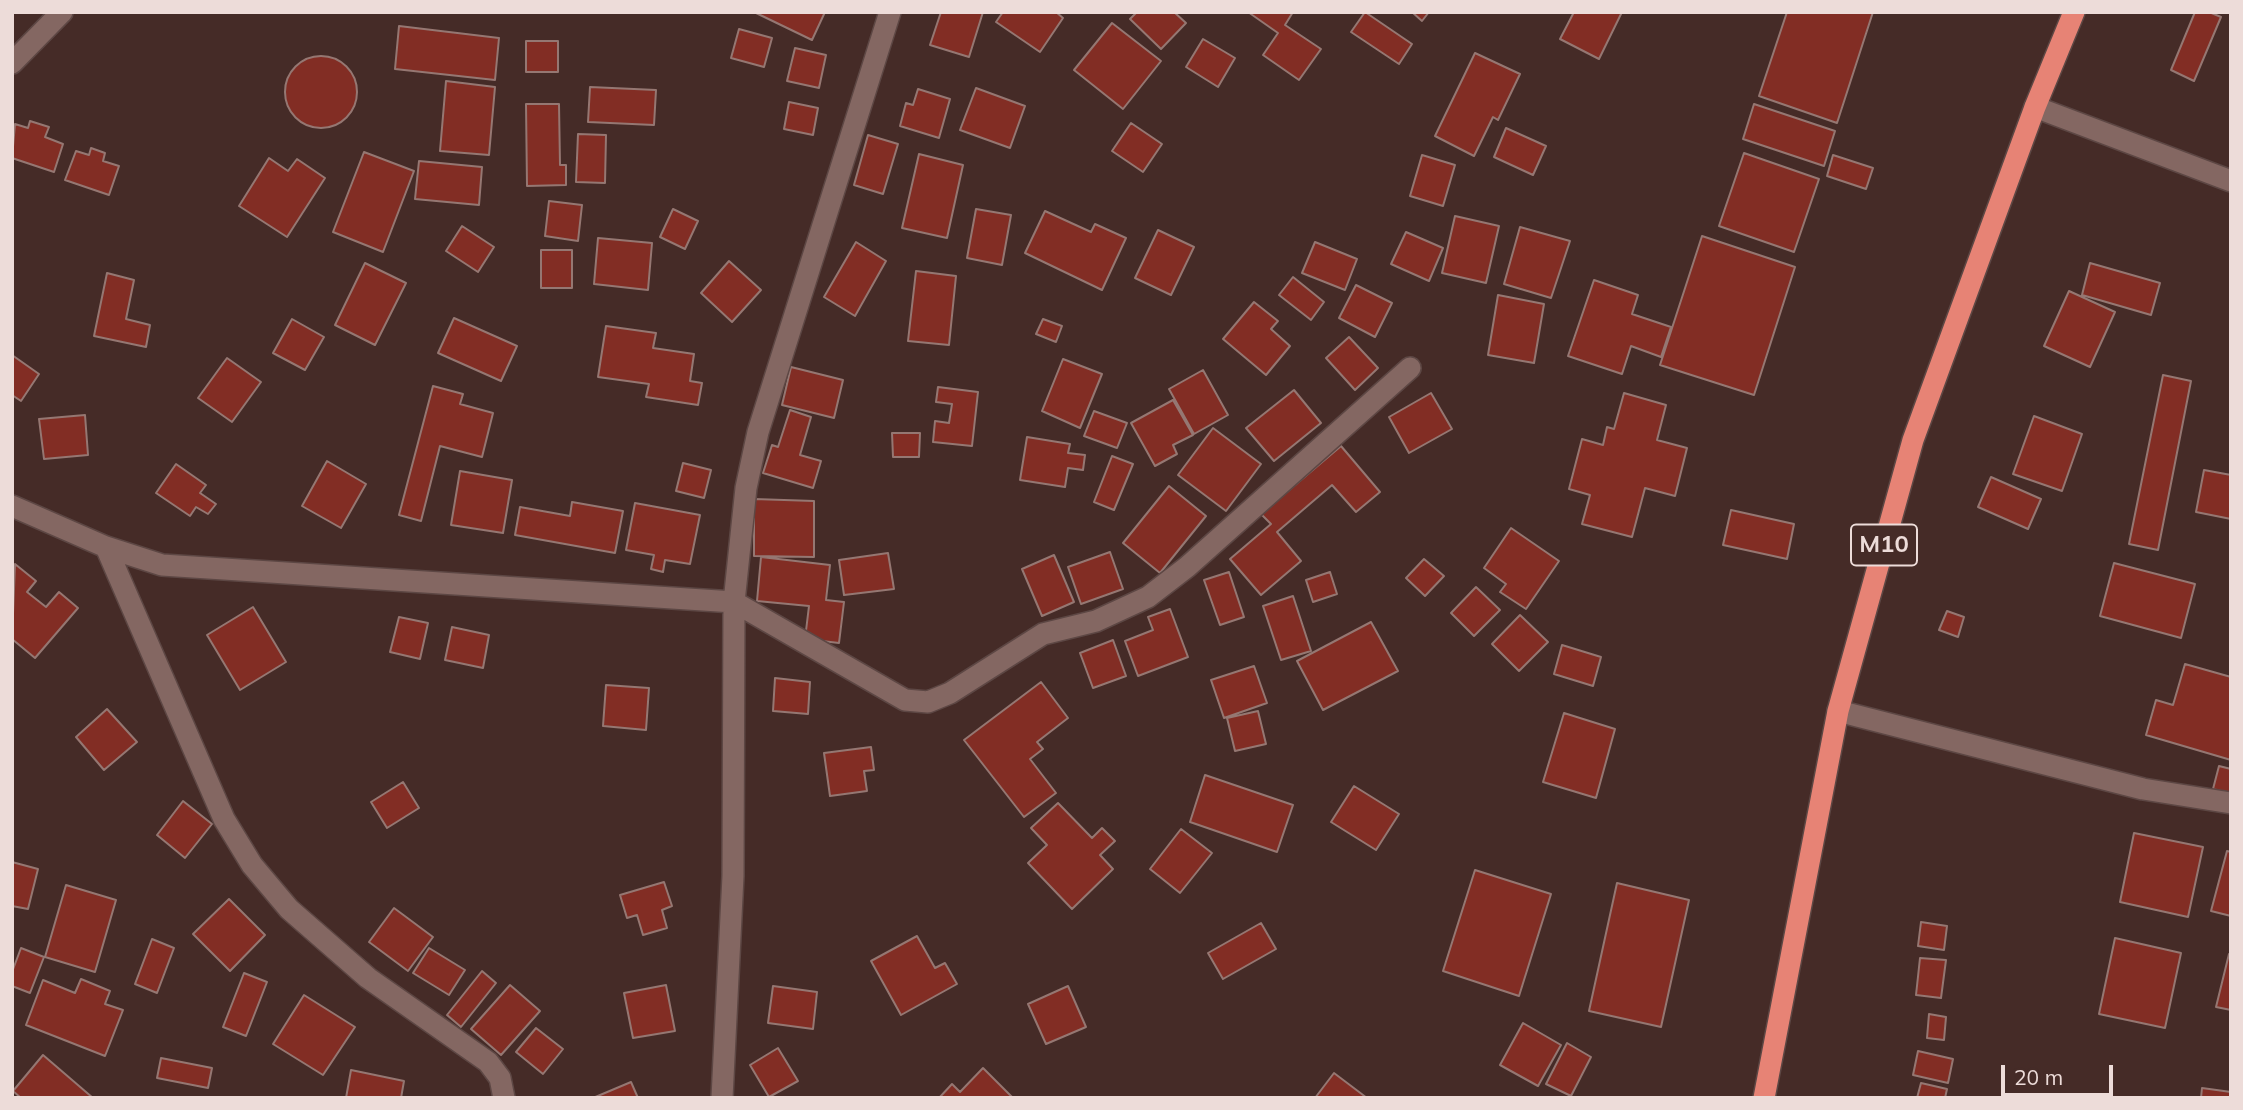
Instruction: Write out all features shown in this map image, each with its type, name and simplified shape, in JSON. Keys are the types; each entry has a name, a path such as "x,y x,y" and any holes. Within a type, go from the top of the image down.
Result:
{"highway":[{"name":"M10","path":"1764,1098 1838,711 1913,440 2035,107 2074,12"}],"street":[{"path":"12,63 20,41 61,12"},
{"path":"722,1098 733,876 734,603 746,488 758,432 890,12"},
{"path":"2035,107 2231,181"},
{"path":"12,506 106,547 162,565 734,603 905,700 928,702 950,693 1043,634 1096,621 1148,597 1187,568 1410,368"},
{"path":"106,547 225,819 252,864 289,909 368,978 488,1062 500,1078 503,1098"},
{"path":"1838,711 2143,789 2231,803"}],"building":[{"path":"754,12 825,12 812,40"},
{"path":"941,12 983,12 969,57 930,45"},
{"path":"1003,12 1056,12 1063,18 1040,52 996,22"},
{"path":"1137,12 1174,12 1186,23 1161,49 1130,19"},
{"path":"1248,12 1293,12 1285,25 1321,49 1299,80 1263,55 1278,33"},
{"path":"1365,12 1412,44 1399,64 1351,32"},
{"path":"1412,12 1429,12 1422,21"},
{"path":"1574,12 1622,12 1599,59 1560,39"},
{"path":"1787,12 1873,12 1837,123 1759,96"},
{"path":"2195,12 2209,12 2221,17 2194,81 2171,70"},
{"path":"1112,23 1161,61 1123,109 1074,70"},
{"path":"399,26 499,38 495,80 395,69"},
{"path":"739,29 772,38 764,67 731,58"},
{"path":"1203,39 1235,58 1218,87 1186,67"},
{"path":"526,41 558,41 558,72 526,72"},
{"path":"795,48 826,55 819,88 787,81"},
{"path":"1475,53 1520,74 1498,120 1493,117 1474,156 1435,136"},
{"path":"321,56 341,62 351,72 357,92 351,112 341,122 321,128 301,122 291,112 285,92 291,72 301,62"},
{"path":"446,81 495,87 489,155 440,151"},
{"path":"590,87 656,90 654,125 588,122"},
{"path":"976,88 1025,106 1010,148 960,130"},
{"path":"918,89 950,99 939,138 900,126 906,103 913,105"},
{"path":"789,102 818,108 813,135 784,129"},
{"path":"526,104 559,104 560,165 566,165 566,185 527,186"},
{"path":"1754,104 1835,131 1824,166 1743,139"},
{"path":"30,121 49,127 45,137 63,144 54,172 12,158 15,124 28,128"},
{"path":"1131,123 1162,144 1143,172 1112,151"},
{"path":"1506,128 1546,146 1533,175 1494,157"},
{"path":"578,134 606,135 605,183 576,182"},
{"path":"868,135 898,144 883,194 854,185"},
{"path":"91,148 105,153 103,161 119,166 109,195 65,180 76,151 89,155"},
{"path":"364,152 414,171 383,252 333,232"},
{"path":"1744,153 1819,179 1794,252 1719,226"},
{"path":"919,154 963,165 947,238 902,228"},
{"path":"1422,155 1455,165 1443,206 1410,196"},
{"path":"1833,155 1873,168 1866,189 1827,176"},
{"path":"269,158 288,171 297,159 325,178 287,237 239,206"},
{"path":"419,161 482,167 479,205 415,199"},
{"path":"549,201 582,205 578,241 545,236"},
{"path":"673,209 698,221 685,249 660,237"},
{"path":"976,209 1011,215 1002,265 967,258"},
{"path":"1045,211 1091,232 1095,224 1126,238 1102,290 1025,253"},
{"path":"1455,216 1499,226 1486,283 1442,273"},
{"path":"462,226 494,247 478,272 446,251"},
{"path":"1520,227 1570,241 1551,298 1504,284"},
{"path":"1158,230 1194,247 1171,295 1135,278"},
{"path":"1406,232 1443,248 1429,281 1391,264"},
{"path":"1702,236 1795,267 1754,395 1660,365"},
{"path":"598,238 652,243 648,290 594,284"},
{"path":"856,242 886,261 855,316 824,297"},
{"path":"1315,242 1357,259 1345,290 1302,273"},
{"path":"541,250 572,250 572,288 541,288"},
{"path":"729,261 761,290 732,322 701,293"},
{"path":"365,263 406,283 375,345 335,325"},
{"path":"2090,263 2160,283 2151,315 2082,295"},
{"path":"916,271 956,276 949,345 908,341"},
{"path":"107,273 134,280 126,319 150,325 146,347 94,336"},
{"path":"1293,277 1324,302 1311,320 1279,295"},
{"path":"1594,280 1638,295 1632,314 1671,327 1661,357 1631,346 1622,374 1568,356"},
{"path":"1356,285 1392,303 1375,337 1339,318"},
{"path":"2069,291 2115,312 2090,367 2044,346"},
{"path":"1498,295 1544,304 1534,363 1488,355"},
{"path":"1254,302 1278,321 1271,329 1290,346 1266,375 1223,339"},
{"path":"454,318 517,346 501,381 438,353"},
{"path":"292,319 324,337 305,370 273,353"},
{"path":"1043,319 1062,326 1056,342 1036,334"},
{"path":"606,326 656,333 653,348 694,354 690,381 702,383 698,405 646,397 649,384 598,377"},
{"path":"1349,337 1378,368 1355,390 1326,358"},
{"path":"12,355 39,374 21,401 12,395"},
{"path":"227,358 261,382 232,422 198,398"},
{"path":"1063,359 1102,374 1080,428 1042,411"},
{"path":"791,367 843,380 834,418 782,405"},
{"path":"1203,370 1228,415 1194,434 1169,389"},
{"path":"2163,375 2191,381 2158,550 2129,544"},
{"path":"433,386 463,394 460,404 493,413 482,457 440,446 421,521 399,515"},
{"path":"938,387 978,392 972,446 933,442 935,421 949,423 952,404 936,402"},
{"path":"1294,390 1321,423 1274,461 1246,428"},
{"path":"1431,393 1452,429 1409,453 1389,417"},
{"path":"1624,393 1666,405 1657,440 1687,448 1675,496 1645,488 1632,537 1582,524 1590,495 1569,489 1582,439 1603,445 1607,427 1614,429"},
{"path":"1173,400 1193,435 1173,445 1177,454 1155,466 1131,423"},
{"path":"790,410 811,417 800,455 821,461 813,488 763,473 772,445 778,447"},
{"path":"1094,411 1127,423 1117,448 1084,436"},
{"path":"85,415 88,455 44,459 39,419"},
{"path":"2034,416 2082,434 2062,491 2013,474"},
{"path":"1213,428 1261,464 1226,511 1178,475"},
{"path":"892,433 920,433 919,457 893,457"},
{"path":"1027,437 1070,444 1068,453 1085,455 1083,470 1068,468 1065,487 1020,480"},
{"path":"1341,446 1380,492 1356,512 1332,485 1277,532 1301,561 1261,595 1230,559 1271,524 1261,514"},
{"path":"1112,456 1133,464 1114,510 1094,502"},
{"path":"327,461 366,484 341,528 302,506"},
{"path":"683,463 711,470 704,498 676,491"},
{"path":"176,464 206,485 200,493 216,504 208,514 196,507 190,516 156,493"},
{"path":"2204,470 2231,475 2231,519 2196,512"},
{"path":"460,471 512,480 503,533 451,525"},
{"path":"1991,477 2041,499 2028,529 1978,507"},
{"path":"1169,486 1206,516 1160,573 1123,543"},
{"path":"754,499 814,501 814,557 754,556"},
{"path":"572,502 623,511 615,553 515,535 520,507 570,516"},
{"path":"635,503 700,515 690,564 665,560 663,572 651,569 654,555 626,550"},
{"path":"1731,510 1794,524 1787,559 1723,545"},
{"path":"1511,528 1559,561 1526,609 1500,592 1506,584 1484,568"},
{"path":"1110,552 1123,589 1081,604 1068,567"},
{"path":"888,553 894,589 844,595 839,560"},
{"path":"1054,555 1074,602 1042,616 1022,569"},
{"path":"761,557 830,565 826,600 844,602 839,643 805,639 809,606 757,601"},
{"path":"1424,559 1444,576 1425,596 1406,578"},
{"path":"2114,563 2195,584 2181,638 2100,616"},
{"path":"15,564 36,581 27,592 46,607 59,592 78,608 35,658 12,639"},
{"path":"1229,572 1244,617 1220,625 1204,580"},
{"path":"1330,572 1337,594 1313,602 1306,580"},
{"path":"1476,587 1500,610 1474,636 1451,613"},
{"path":"1293,596 1311,651 1281,660 1263,606"},
{"path":"253,607 286,662 240,690 207,635"},
{"path":"1170,609 1188,657 1138,676 1125,641 1153,630 1148,617"},
{"path":"1947,611 1964,617 1958,637 1939,630"},
{"path":"1520,615 1548,642 1519,671 1492,644"},
{"path":"399,617 428,623 420,659 390,652"},
{"path":"1371,622 1398,671 1323,710 1297,661"},
{"path":"452,627 489,635 483,668 445,660"},
{"path":"1113,640 1126,676 1093,688 1080,653"},
{"path":"1562,645 1601,657 1593,686 1554,674"},
{"path":"2185,664 2231,677 2231,760 2146,735 2156,700 2173,705"},
{"path":"1254,666 1267,703 1224,718 1211,680"},
{"path":"775,678 810,682 808,714 773,711"},
{"path":"1041,682 1068,718 1037,742 1043,749 1030,759 1056,793 1024,817 964,740"},
{"path":"606,685 649,688 646,730 603,726"},
{"path":"107,709 137,742 104,770 76,737"},
{"path":"1258,711 1266,744 1235,751 1227,718"},
{"path":"1564,713 1615,729 1596,798 1543,782"},
{"path":"871,747 874,770 864,771 867,791 830,796 824,753"},
{"path":"2219,766 2231,769 2231,794 2213,789"},
{"path":"1205,775 1293,805 1277,852 1190,822"},
{"path":"403,782 419,808 387,828 371,802"},
{"path":"1354,786 1399,814 1376,850 1331,822"},
{"path":"183,801 212,824 185,858 157,835"},
{"path":"1058,803 1092,838 1102,828 1115,841 1100,855 1113,869 1072,909 1028,863 1047,845 1031,828"},
{"path":"1181,829 1212,853 1180,893 1150,869"},
{"path":"2134,833 2203,847 2188,917 2120,902"},
{"path":"2227,851 2231,852 2231,916 2211,911"},
{"path":"12,862 38,869 28,909 12,906"},
{"path":"1475,870 1551,894 1519,996 1443,971"},
{"path":"664,882 672,906 662,910 667,928 643,935 637,915 627,918 620,895"},
{"path":"1617,883 1689,900 1661,1027 1589,1011"},
{"path":"66,885 116,900 95,972 45,957"},
{"path":"229,899 265,935 230,971 193,934"},
{"path":"394,908 433,937 408,971 369,942"},
{"path":"1921,922 1947,926 1944,950 1918,946"},
{"path":"1261,923 1276,949 1223,979 1208,953"},
{"path":"917,936 935,968 945,963 957,984 901,1015 871,961"},
{"path":"2115,938 2181,953 2165,1028 2099,1014"},
{"path":"152,939 174,948 157,993 135,984"},
{"path":"21,948 44,957 30,993 12,986 12,972"},
{"path":"429,948 465,970 449,995 413,973"},
{"path":"2229,954 2231,955 2231,1010 2216,1007"},
{"path":"1920,958 1946,960 1941,998 1916,995"},
{"path":"482,971 496,983 461,1027 447,1015"},
{"path":"244,973 267,982 246,1036 223,1027"},
{"path":"81,979 110,991 105,1004 123,1010 105,1056 26,1025 43,980 75,993"},
{"path":"510,985 540,1011 501,1055 471,1029"},
{"path":"666,985 675,1031 633,1038 624,993"},
{"path":"773,986 817,992 813,1029 768,1023"},
{"path":"1068,986 1086,1027 1046,1044 1028,1004"},
{"path":"304,995 355,1027 323,1075 273,1044"},
{"path":"1929,1014 1946,1017 1944,1040 1927,1038"},
{"path":"1523,1023 1561,1045 1538,1086 1500,1065"},
{"path":"536,1028 563,1049 543,1074 516,1052"},
{"path":"1567,1043 1591,1057 1571,1096 1546,1084"},
{"path":"778,1048 798,1081 769,1097 750,1065"},
{"path":"1918,1051 1953,1059 1948,1083 1913,1075"},
{"path":"43,1055 93,1098 21,1098 13,1091"},
{"path":"161,1058 212,1068 208,1088 157,1078"},
{"path":"983,1068 1013,1098 939,1098 952,1084 960,1092"},
{"path":"351,1070 404,1081 401,1098 346,1098"},
{"path":"1334,1073 1367,1098 1315,1098"},
{"path":"631,1082 638,1098 593,1098"},
{"path":"1921,1083 1947,1089 1945,1098 1917,1098"},
{"path":"2202,1088 2231,1092 2231,1098 2201,1098"}]}
